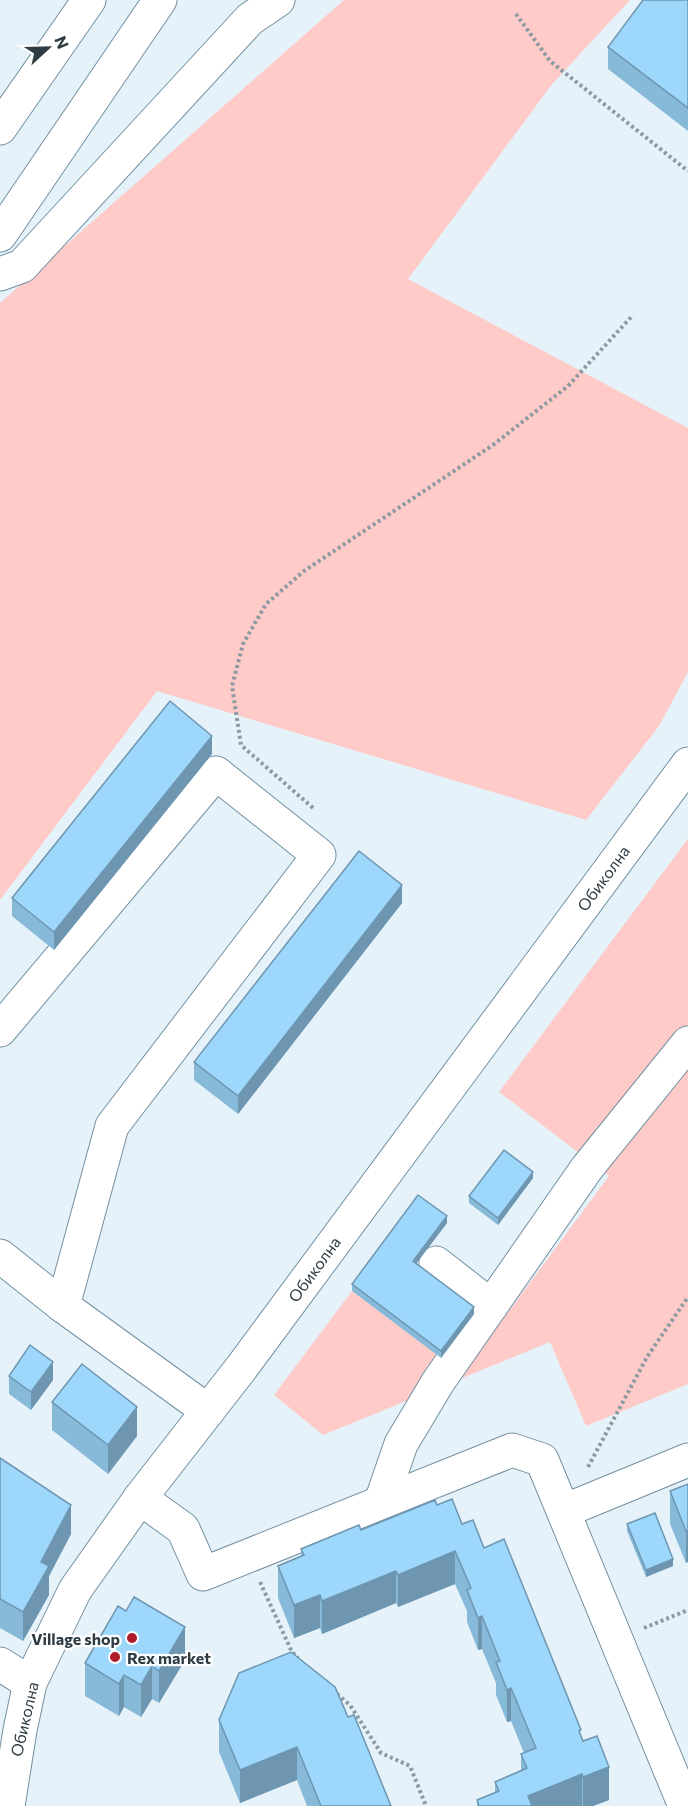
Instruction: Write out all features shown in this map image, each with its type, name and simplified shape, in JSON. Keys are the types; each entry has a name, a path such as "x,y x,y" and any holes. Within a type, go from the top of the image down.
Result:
{"street":[{"path":"0,128 89,0"},
{"path":"0,235 160,0"},
{"path":"0,274 22,266 250,19 278,0"},
{"name":"Обиколна","path":"8,1806 30,1683 75,1590 140,1498 208,1411 688,764"},
{"path":"0,1030 216,773 319,855 112,1126 63,1306"},
{"path":"381,1502 401,1444 438,1382 587,1168 688,1043"},
{"path":"0,1256 63,1306 208,1411"},
{"path":"436,1263 491,1306"},
{"path":"140,1498 183,1529 203,1574 512,1450 542,1460 685,1806"},
{"path":"564,1511 688,1460"},
{"path":"0,1664 30,1683"}],"path":[{"path":"516,14 550,62 688,171"},
{"path":"319,855 323,831 321,815 241,745 232,686 243,644 266,604 304,571 494,445 568,386 633,315"},
{"path":"586,1470 647,1357 688,1297"},
{"path":"248,1556 292,1652 300,1660"},
{"path":"616,1639 688,1610"},
{"path":"333,1690 350,1706 381,1753 410,1766 426,1806"}],"shaded area":[{"path":"344,0 630,0 553,83 408,279 688,428 688,672 659,726 586,820 157,691 0,900 0,303"},
{"path":"688,839 688,1384 586,1426 550,1342 323,1435 274,1395 352,1291 441,1358 489,1338 609,1176 499,1092"}],"building":[{"path":"643,0 688,0 688,108 608,47"},
{"path":"170,701 212,736 54,932 12,898"},
{"path":"359,851 402,885 238,1096 194,1062"},
{"path":"504,1150 533,1172 498,1218 469,1196"},
{"path":"418,1195 447,1216 413,1261 474,1307 441,1351 352,1284"},
{"path":"30,1345 53,1362 31,1392 9,1376"},
{"path":"82,1364 137,1407 108,1445 52,1402"},
{"path":"0,1458 71,1505 41,1562 49,1566 23,1612 0,1599"},
{"path":"688,1484 688,1530 686,1531 670,1491"},
{"path":"452,1499 462,1524 473,1520 484,1548 504,1539 581,1730 579,1731 583,1741 597,1736 609,1767 583,1777 582,1774 528,1796 532,1806 479,1806 477,1800 499,1791 495,1782 527,1768 521,1754 536,1748 511,1688 507,1690 496,1662 500,1661 482,1616 478,1618 467,1590 471,1588 455,1551 398,1575 396,1571 322,1601 320,1595 294,1605 278,1566 304,1555 301,1549 359,1525 361,1530 435,1500 437,1505"},
{"path":"655,1513 673,1559 646,1570 627,1524"},
{"path":"134,1597 185,1627 159,1671 152,1666 141,1685 124,1675 119,1684 85,1663 118,1606 126,1611"},
{"path":"291,1652 335,1687 348,1717 354,1715 391,1806 321,1806 297,1747 240,1770 219,1720 239,1673"}],"place":[{"name":"Village shop","path":"132,1638"},
{"name":"Rex market","path":"115,1657"}]}
